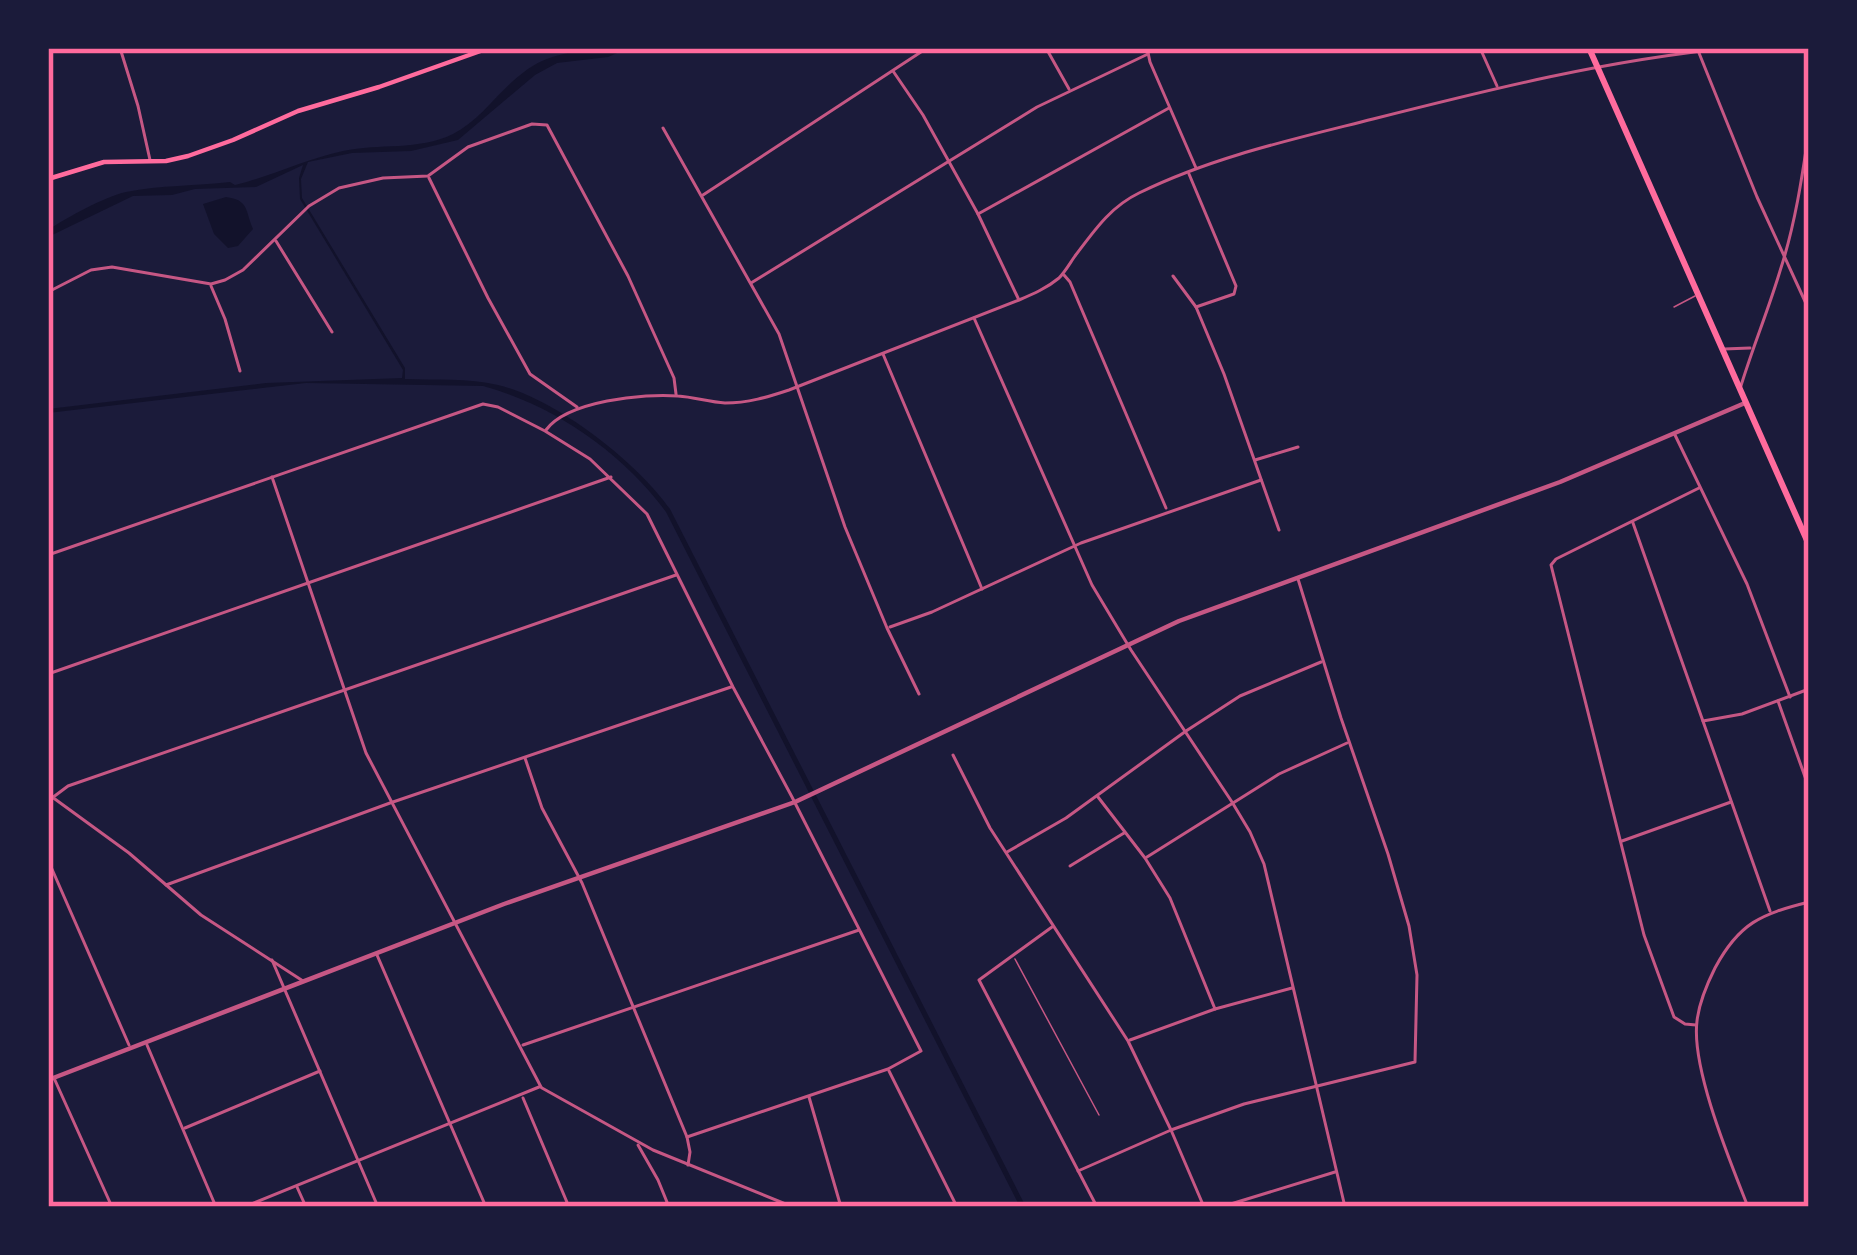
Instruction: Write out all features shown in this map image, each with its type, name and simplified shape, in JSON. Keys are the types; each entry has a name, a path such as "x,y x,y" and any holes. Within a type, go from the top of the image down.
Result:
{"main road":[{"path":"48,179 104,162 166,161 203,152 298,111 489,48"},
{"path":"1589,48 1809,545"}],"street":[{"path":"120,48 150,160"},
{"path":"702,196 927,48"},
{"path":"1046,48 1070,91"},
{"path":"1480,48 1498,88"},
{"path":"545,431 577,407 676,395 722,403 755,400 1019,300 1063,274 1106,215 1136,194 1196,169 1498,88 1640,58 1730,48"},
{"path":"1697,50 1809,309"},
{"path":"751,283 1037,106 1148,51 1196,169"},
{"path":"893,71 978,214 1019,300"},
{"path":"978,214 1169,108"},
{"path":"48,292 92,270 112,266 211,284 225,280 243,270 309,206 339,188 382,178 428,176 468,147 532,124 547,125 628,275 674,378 676,395"},
{"path":"663,128 778,334 845,527 919,694"},
{"path":"1740,390 1785,253 1809,130"},
{"path":"1188,172 1236,286 1234,294 1196,307"},
{"path":"428,176 530,374 577,407"},
{"path":"1798,200 1809,202"},
{"path":"275,239 332,332"},
{"path":"1063,274 1168,511"},
{"path":"1173,276 1196,307 1280,530"},
{"path":"211,284 240,370"},
{"path":"973,317 1092,585 1232,802 1264,864 1345,1207"},
{"path":"1722,349 1752,347"},
{"path":"883,352 982,589"},
{"path":"112,1207 51,1079 578,877 795,802 1127,644 1224,603 1560,482 1745,403"},
{"path":"48,555 483,404 545,431 611,477 647,514 921,1052 888,1069 687,1137"},
{"path":"1674,433 1747,584 1790,697"},
{"path":"1255,460 1298,447"},
{"path":"272,477 366,753 541,1087 634,1140 793,1207"},
{"path":"48,674 611,477"},
{"path":"887,628 1073,547 1261,480"},
{"path":"1696,1025 1674,1017 1644,935 1552,565 1699,488"},
{"path":"1632,521 1770,911"},
{"path":"304,982 201,915 130,853 50,797 68,786 676,574"},
{"path":"1078,1171 1244,1104 1415,1062 1417,975 1409,926 1297,576"},
{"path":"1005,852 1098,797 1240,696 1322,661"},
{"path":"166,885 733,687"},
{"path":"1703,721 1742,714 1809,689"},
{"path":"1778,701 1809,788"},
{"path":"1145,858 1279,774 1348,742"},
{"path":"953,754 990,828 1128,1041 1204,1207"},
{"path":"525,758 542,808 578,877 687,1137 688,1165"},
{"path":"1098,797 1170,898 1215,1009"},
{"path":"1620,842 1732,802"},
{"path":"1070,866 1126,832"},
{"path":"48,860 130,1049"},
{"path":"1748,1207 1700,1067 1696,1025 1710,976 1725,950 1770,911 1809,902"},
{"path":"1053,927 979,980 1097,1207"},
{"path":"521,1046 859,930"},
{"path":"376,953 486,1207"},
{"path":"271,959 378,1207"},
{"path":"1128,1041 1294,987"},
{"path":"146,1043 216,1207"},
{"path":"888,1069 957,1207"},
{"path":"183,1129 320,1070"},
{"path":"244,1207 541,1087"},
{"path":"521,1095 569,1207"},
{"path":"808,1095 841,1207"},
{"path":"634,1140 670,1207"},
{"path":"1221,1207 1336,1172"},
{"path":"297,1185 306,1207"}],"lane":[{"path":"1674,307 1699,295"},
{"path":"1013,956 1099,1115"}],"shaded area":[{"path":"629,48 608,57 557,63 535,75 458,140 411,151 352,153 308,162 301,179 302,198 405,368 405,379 464,380 521,392 569,418 616,452 670,509 1026,1207 1020,1207 666,512 608,451 536,405 483,386 306,383 48,413 48,409 266,383 402,378 403,370 300,199 299,178 303,165 256,187 133,196 48,237 48,230 126,192 235,185 316,158 343,151 440,139 472,121 533,66 562,54"},
{"path":"226,197 243,203 253,229 238,246 228,248 214,234 203,204"}]}
